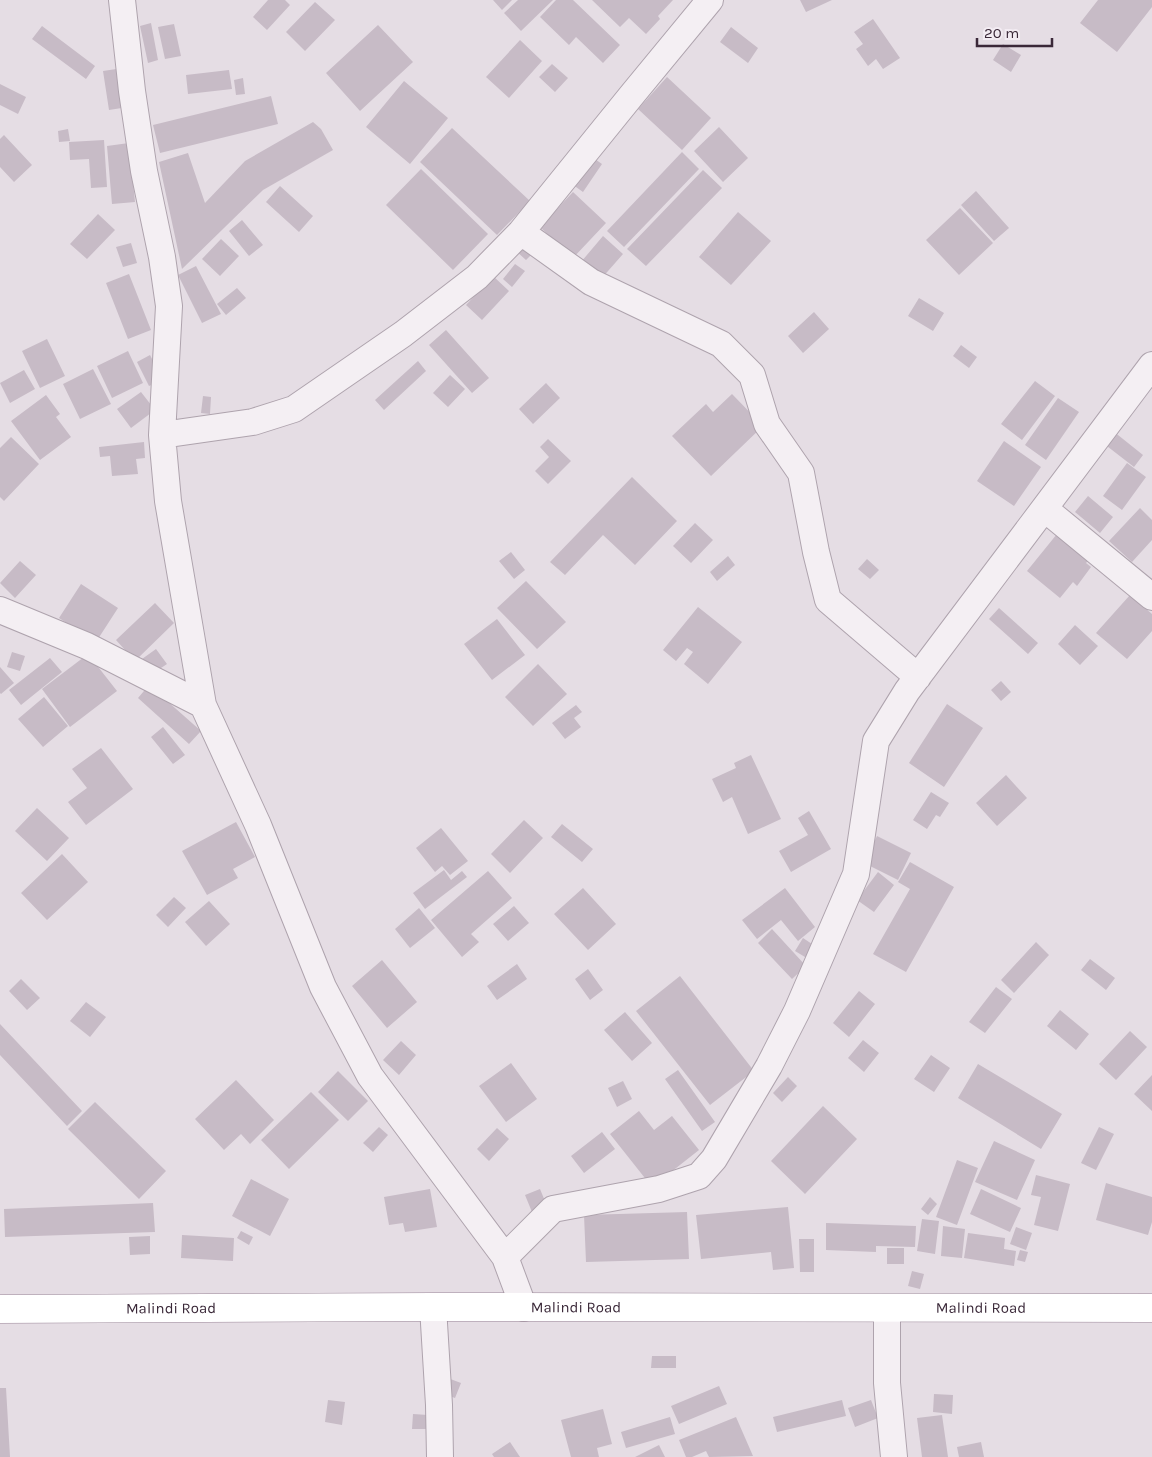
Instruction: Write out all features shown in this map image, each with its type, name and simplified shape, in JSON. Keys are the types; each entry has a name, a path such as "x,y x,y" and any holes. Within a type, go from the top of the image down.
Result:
{"highway":[{"name":"Malindi Road","path":"0,1310 433,1306 524,1308 1152,1308"}],"street":[{"path":"122,0 134,109 144,170 162,257 169,306 162,435 168,501 203,705 258,825 323,987 370,1076 505,1257 524,1308"},
{"path":"162,435 253,422 294,409 403,334 477,277 521,232 624,103 710,0"},
{"path":"521,232 591,282 721,344 752,375 767,424 801,473 816,552 828,600 918,677"},
{"path":"505,1257 553,1209 659,1189 699,1176 714,1159 769,1066 797,1011 856,874 876,741 907,691 1152,365"},
{"path":"1045,509 1152,597"},
{"path":"0,610 87,646 203,705"},
{"path":"433,1306 440,1457"},
{"path":"887,1308 887,1383 894,1457"}],"building":[{"path":"268,0 285,0 290,5 267,30 253,17"},
{"path":"493,0 512,0 502,10"},
{"path":"518,0 553,0 521,31 504,13"},
{"path":"556,0 573,0 620,45 603,63 576,37 569,45 540,17"},
{"path":"592,0 673,0 658,16 660,19 646,34 629,18 620,27"},
{"path":"800,0 832,0 806,12"},
{"path":"1098,0 1152,0 1152,7 1117,52 1080,23"},
{"path":"315,2 335,20 305,51 286,32"},
{"path":"873,19 900,58 883,69 876,59 868,66 856,49 863,44 854,32"},
{"path":"151,23 158,60 148,63 140,26"},
{"path":"174,24 181,56 165,59 158,27"},
{"path":"378,25 413,62 360,111 326,73"},
{"path":"42,26 95,66 86,79 32,39"},
{"path":"731,27 758,48 748,63 720,42"},
{"path":"520,40 542,61 509,98 486,77"},
{"path":"1003,44 1021,55 1011,72 993,60"},
{"path":"552,64 568,78 555,92 539,77"},
{"path":"123,68 128,107 109,110 103,71"},
{"path":"229,70 232,89 188,94 186,75"},
{"path":"667,77 711,118 682,150 638,109"},
{"path":"243,78 245,94 236,95 234,80"},
{"path":"404,81 448,118 410,164 366,127"},
{"path":"0,84 26,97 18,114 0,105"},
{"path":"271,96 278,124 160,153 153,125"},
{"path":"313,122 321,129 333,150 263,190 182,269 159,162 188,153 205,203 245,161"},
{"path":"719,127 748,158 723,182 694,151"},
{"path":"452,128 530,201 497,235 420,162"},
{"path":"68,129 70,141 59,142 58,131"},
{"path":"4,135 32,165 14,182 0,167 0,139"},
{"path":"104,140 107,187 91,188 89,159 70,160 69,142"},
{"path":"129,143 135,202 112,204 107,146"},
{"path":"682,152 699,169 624,247 607,231"},
{"path":"589,155 602,164 583,192 569,182"},
{"path":"421,169 488,234 453,270 386,205"},
{"path":"703,170 722,188 646,266 627,249"},
{"path":"280,186 313,216 299,232 266,202"},
{"path":"976,191 1009,228 994,241 961,205"},
{"path":"573,192 606,223 573,258 540,227"},
{"path":"960,208 993,243 959,275 926,240"},
{"path":"738,212 771,241 731,285 699,257"},
{"path":"98,214 115,230 87,259 70,244"},
{"path":"242,220 263,245 249,256 229,231"},
{"path":"603,236 623,254 601,279 581,262"},
{"path":"221,239 239,256 220,276 202,259"},
{"path":"525,242 534,252 526,260 516,251"},
{"path":"131,243 137,263 123,267 116,247"},
{"path":"515,264 525,271 512,287 503,279"},
{"path":"196,266 221,314 202,323 178,275"},
{"path":"129,274 151,330 128,339 106,283"},
{"path":"493,276 509,291 482,320 466,305"},
{"path":"237,288 246,298 226,315 217,304"},
{"path":"919,298 944,313 933,331 908,316"},
{"path":"814,312 829,329 803,353 788,336"},
{"path":"446,330 489,378 472,393 429,345"},
{"path":"47,339 65,376 40,388 22,351"},
{"path":"961,345 977,357 969,368 953,356"},
{"path":"128,351 143,383 112,398 97,366"},
{"path":"150,355 163,380 149,386 137,362"},
{"path":"418,361 426,371 384,410 375,400"},
{"path":"93,369 111,404 80,419 63,384"},
{"path":"24,370 35,389 10,403 0,383"},
{"path":"450,375 465,389 448,407 433,393"},
{"path":"1035,381 1055,396 1022,440 1001,424"},
{"path":"546,383 560,398 533,424 519,409"},
{"path":"141,392 155,410 131,428 117,409"},
{"path":"732,394 763,426 711,476 672,436 706,404 713,412"},
{"path":"46,395 60,414 56,417 71,437 40,460 11,421"},
{"path":"203,396 211,397 210,414 201,413"},
{"path":"1058,398 1079,412 1046,460 1025,445"},
{"path":"1113,431 1143,455 1134,467 1103,443"},
{"path":"11,437 39,464 4,501 0,497 0,448"},
{"path":"548,439 571,461 548,484 535,471 549,457 540,447"},
{"path":"1004,441 1041,467 1014,506 977,481"},
{"path":"144,442 145,458 136,459 138,474 112,476 110,456 100,457 99,447"},
{"path":"1127,463 1146,477 1122,510 1103,496"},
{"path":"632,477 677,521 635,565 603,535 565,575 550,562"},
{"path":"1088,496 1113,517 1100,533 1075,512"},
{"path":"1140,508 1152,520 1152,540 1132,562 1109,541"},
{"path":"695,523 713,540 691,563 673,546"},
{"path":"1061,529 1093,555 1086,563 1091,567 1077,586 1073,582 1060,598 1027,571"},
{"path":"511,552 525,570 514,579 499,561"},
{"path":"728,556 735,565 717,581 710,572"},
{"path":"867,559 879,570 870,579 858,569"},
{"path":"20,561 36,575 15,598 0,583"},
{"path":"526,581 566,622 537,649 497,608"},
{"path":"81,584 118,608 96,642 59,618"},
{"path":"1130,595 1152,614 1152,631 1127,659 1096,633"},
{"path":"155,603 174,623 135,661 116,640"},
{"path":"698,607 742,642 708,684 684,664 693,652 687,648 676,661 663,650"},
{"path":"999,608 1038,643 1028,654 989,619"},
{"path":"497,619 525,655 492,680 464,644"},
{"path":"1075,625 1098,646 1080,665 1058,644"},
{"path":"156,649 167,664 152,674 142,659"},
{"path":"12,652 25,656 20,671 7,667"},
{"path":"88,654 117,691 70,727 42,689"},
{"path":"50,658 62,672 21,705 9,690"},
{"path":"538,664 567,694 533,726 505,697"},
{"path":"0,667 14,683 1,694 0,693"},
{"path":"1001,681 1011,692 1001,701 991,690"},
{"path":"149,685 201,731 189,744 138,698"},
{"path":"44,697 68,726 43,747 18,719"},
{"path":"947,704 983,728 944,787 909,763"},
{"path":"576,705 582,712 574,718 581,727 565,739 552,723"},
{"path":"163,727 185,755 173,764 151,737"},
{"path":"101,748 133,789 86,825 68,802 87,788 72,769"},
{"path":"751,755 781,819 748,834 732,797 723,802 712,779 736,768 734,763"},
{"path":"1006,775 1027,798 997,826 976,803"},
{"path":"931,792 949,803 940,817 936,815 927,829 913,820"},
{"path":"37,808 69,838 47,861 15,831"},
{"path":"809,811 831,849 791,872 779,851 808,835 798,818"},
{"path":"524,820 543,838 510,873 491,854"},
{"path":"236,822 255,857 233,869 238,878 207,895 182,851"},
{"path":"562,824 593,849 582,862 551,837"},
{"path":"441,828 468,861 450,875 442,866 435,872 416,848"},
{"path":"877,836 911,853 898,880 864,863"},
{"path":"62,854 88,882 47,920 21,893"},
{"path":"910,862 954,887 906,972 873,954 910,889 898,882"},
{"path":"444,870 451,880 462,871 467,877 425,909 413,893"},
{"path":"488,871 512,898 471,934 479,942 462,957 431,920"},
{"path":"878,872 894,885 874,912 857,900"},
{"path":"583,888 616,924 588,950 554,914"},
{"path":"785,888 815,927 798,941 781,920 757,939 742,920"},
{"path":"174,897 186,908 168,927 156,915"},
{"path":"209,901 230,924 206,946 185,922"},
{"path":"514,906 529,923 508,941 493,924"},
{"path":"419,908 435,928 410,948 395,929"},
{"path":"772,929 806,966 792,979 758,943"},
{"path":"803,938 818,948 810,960 795,951"},
{"path":"1036,942 1049,955 1014,993 1001,980"},
{"path":"1090,959 1115,978 1106,990 1081,970"},
{"path":"382,960 417,1002 387,1028 352,986"},
{"path":"517,964 527,979 497,1000 487,986"},
{"path":"588,969 603,990 590,1000 575,979"},
{"path":"680,976 754,1071 710,1105 636,1011"},
{"path":"21,979 40,998 27,1010 9,991"},
{"path":"996,987 1012,999 985,1033 969,1022"},
{"path":"859,991 875,1004 849,1037 833,1023"},
{"path":"86,1002 106,1017 90,1037 70,1021"},
{"path":"1060,1010 1089,1034 1076,1050 1047,1026"},
{"path":"625,1012 652,1043 632,1061 604,1030"},
{"path":"0,1024 82,1111 67,1126 0,1055"},
{"path":"1130,1031 1147,1047 1116,1080 1099,1064"},
{"path":"863,1040 879,1053 864,1072 848,1058"},
{"path":"401,1041 416,1055 399,1075 383,1060"},
{"path":"931,1055 950,1068 934,1092 914,1079"},
{"path":"511,1063 537,1099 506,1122 479,1086"},
{"path":"978,1064 1062,1114 1041,1149 958,1098"},
{"path":"678,1070 715,1122 702,1131 665,1079"},
{"path":"338,1071 368,1101 348,1121 318,1092"},
{"path":"1152,1075 1152,1111 1134,1094"},
{"path":"788,1077 797,1086 782,1102 773,1093"},
{"path":"236,1080 274,1120 250,1144 241,1134 224,1150 195,1119"},
{"path":"623,1081 632,1099 617,1107 608,1088"},
{"path":"311,1092 339,1120 289,1169 261,1140"},
{"path":"95,1102 166,1171 139,1199 68,1129"},
{"path":"823,1106 857,1139 805,1194 771,1161"},
{"path":"639,1111 654,1130 672,1116 699,1150 652,1187 610,1134"},
{"path":"379,1127 388,1135 373,1152 363,1143"},
{"path":"1099,1127 1114,1134 1096,1170 1081,1163"},
{"path":"497,1128 509,1139 489,1161 477,1149"},
{"path":"602,1132 615,1149 584,1173 571,1156"},
{"path":"994,1141 1035,1160 1017,1200 975,1182"},
{"path":"957,1160 978,1168 957,1225 936,1217"},
{"path":"1036,1175 1070,1184 1058,1231 1034,1225 1041,1197 1031,1195"},
{"path":"251,1179 289,1199 270,1236 232,1216"},
{"path":"1106,1183 1152,1197 1152,1222 1148,1235 1096,1220"},
{"path":"430,1189 437,1227 405,1232 403,1223 389,1225 384,1197"},
{"path":"540,1189 547,1206 532,1212 525,1195"},
{"path":"981,1189 1021,1208 1010,1232 970,1214"},
{"path":"930,1197 937,1204 928,1215 921,1209"},
{"path":"153,1203 155,1232 5,1237 4,1209"},
{"path":"788,1207 794,1268 773,1270 771,1252 701,1259 696,1215"},
{"path":"687,1212 689,1259 586,1262 584,1215"},
{"path":"922,1219 939,1221 935,1254 917,1251"},
{"path":"826,1223 916,1226 915,1247 876,1246 876,1252 826,1250"},
{"path":"943,1226 965,1229 962,1258 941,1256"},
{"path":"1016,1227 1032,1233 1026,1250 1010,1244"},
{"path":"241,1231 253,1237 249,1245 237,1238"},
{"path":"968,1233 1005,1238 1004,1249 1016,1251 1014,1266 964,1258"},
{"path":"182,1235 234,1238 233,1261 181,1258"},
{"path":"150,1236 150,1254 130,1255 129,1237"},
{"path":"799,1239 814,1239 814,1272 800,1272"},
{"path":"887,1248 904,1248 904,1264 887,1264"},
{"path":"1020,1250 1028,1252 1025,1262 1017,1260"},
{"path":"912,1271 924,1274 920,1289 908,1286"},
{"path":"652,1356 676,1356 676,1368 651,1368"},
{"path":"445,1377 461,1383 455,1398 439,1392"},
{"path":"719,1386 727,1404 679,1424 671,1406"},
{"path":"0,1388 6,1388 10,1457 0,1457"},
{"path":"934,1394 953,1395 952,1414 933,1412"},
{"path":"328,1400 345,1402 342,1425 325,1422"},
{"path":"842,1400 846,1416 777,1432 773,1417"},
{"path":"871,1400 878,1418 855,1427 848,1408"},
{"path":"603,1409 612,1444 597,1448 599,1457 571,1457 561,1420"},
{"path":"413,1414 428,1415 427,1429 412,1429"},
{"path":"942,1415 948,1457 922,1457 917,1418"},
{"path":"670,1417 675,1434 626,1448 621,1432"},
{"path":"736,1417 753,1456 709,1457 706,1451 692,1457 686,1457 679,1440"},
{"path":"510,1442 520,1457 494,1457 492,1454"},
{"path":"981,1442 984,1457 959,1457 957,1447"},
{"path":"659,1445 665,1457 635,1457"}]}
